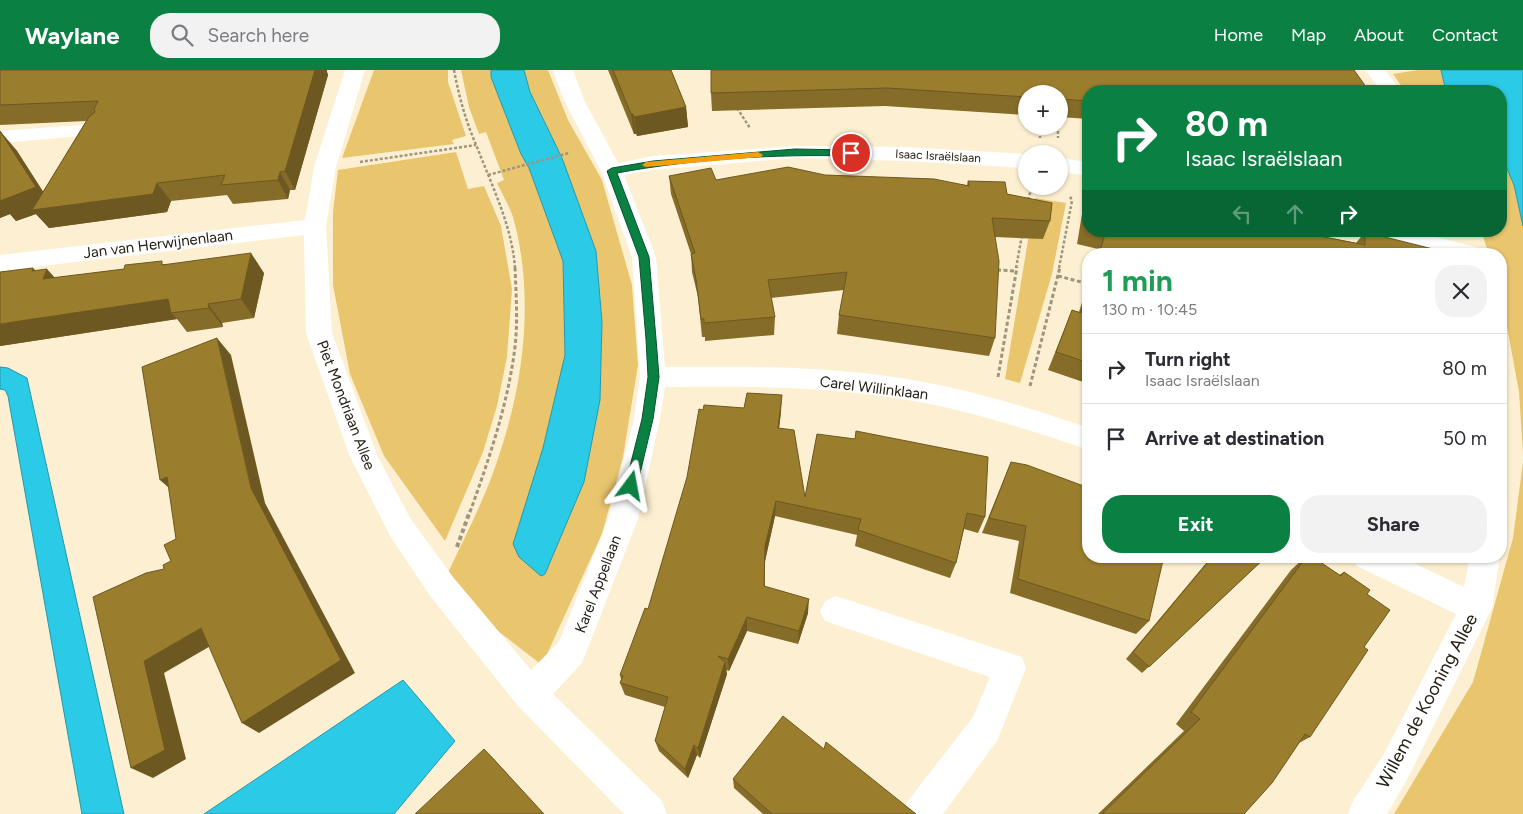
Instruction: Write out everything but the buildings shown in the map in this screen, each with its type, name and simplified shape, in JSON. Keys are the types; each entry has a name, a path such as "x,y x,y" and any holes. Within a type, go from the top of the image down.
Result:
{"street":[{"name":"Piet Mondriaan Allee","path":"355,70 325,166 316,226 319,333 364,457 400,527 442,587 530,694"},
{"name":"Karel Appellaan","path":"530,694 572,652 623,519 647,419 653,377 644,257 612,171 574,100 563,70"},
{"path":"1375,70 1386,85"},
{"path":"0,137 97,130"},
{"name":"Isaac Israëlslaan","path":"612,171 653,164 795,152 906,154 1018,161"},
{"path":"1068,166 1082,168"},
{"name":"Jan van Herwijnenlaan","path":"0,262 316,226"},
{"path":"1405,237 1448,248"},
{"name":"Carel Willinklaan","path":"653,377 700,376 837,381 900,388 993,407 1082,437"},
{"path":"1383,563 1476,608"},
{"name":"Willem de Kooning Allee","path":"1366,814 1396,766 1476,608 1484,563"},
{"path":"836,611 1010,668 986,729 921,814"},
{"path":"530,694 649,814"}],"path":[{"path":"442,587 487,465 505,404 517,339 518,300 512,249 504,218 476,145 456,84 454,70"},
{"path":"734,104 767,154"},
{"path":"325,166 476,145"},
{"path":"488,175 572,152"},
{"path":"1022,416 1058,276 1072,201 1069,193"},
{"path":"1028,205 1030,195"},
{"path":"993,407 1022,233"},
{"path":"996,270 1016,271"},
{"path":"1058,276 1082,282"}],"shaded area":[{"path":"374,70 448,70 448,82 466,136 452,140 454,144 342,158"},
{"path":"461,70 491,70 491,77 521,154 529,168 563,261 565,355 543,448 541,576 545,574 584,482 600,400 602,322 596,251 562,158 530,92 524,70 548,70 568,120 602,180 632,285 638,365 623,457 602,534 542,665 489,624 446,577 483,497 504,440 519,377 525,312 520,248 513,217 497,183 504,180 486,132 479,134 469,107"},
{"path":"1418,70 1441,70 1445,85 1401,85 1393,74"},
{"path":"456,152 468,189 484,186 501,226 512,289 507,357 497,406 483,452 445,541 384,456 350,374 333,285 333,212 338,170"},
{"path":"1507,169 1514,185 1523,226 1523,454 1519,392 1507,327 1507,248 1487,248 1483,237 1507,237"},
{"path":"1035,198 1066,203 1052,274 1020,383 1005,379"},
{"path":"1523,462 1523,814 1394,814 1473,682 1513,538"}],"water":[{"path":"491,70 524,70 530,92 562,158 596,251 602,322 600,400 584,482 545,574 541,576 519,557 513,544 543,448 565,355 563,261 529,168 521,154 491,77"},
{"path":"1441,70 1523,70 1523,226 1514,185 1507,169 1507,85 1445,85"},
{"path":"0,367 8,368 27,378 124,814 82,814 8,396 5,390 0,389"},
{"path":"403,680 455,741 394,814 204,814"}],"slow traffic":[{"path":"646,165 758,155"}],"route":[{"path":"631,486 647,419 653,377 651,339 644,257 612,171 653,164 795,152 851,153"}]}
